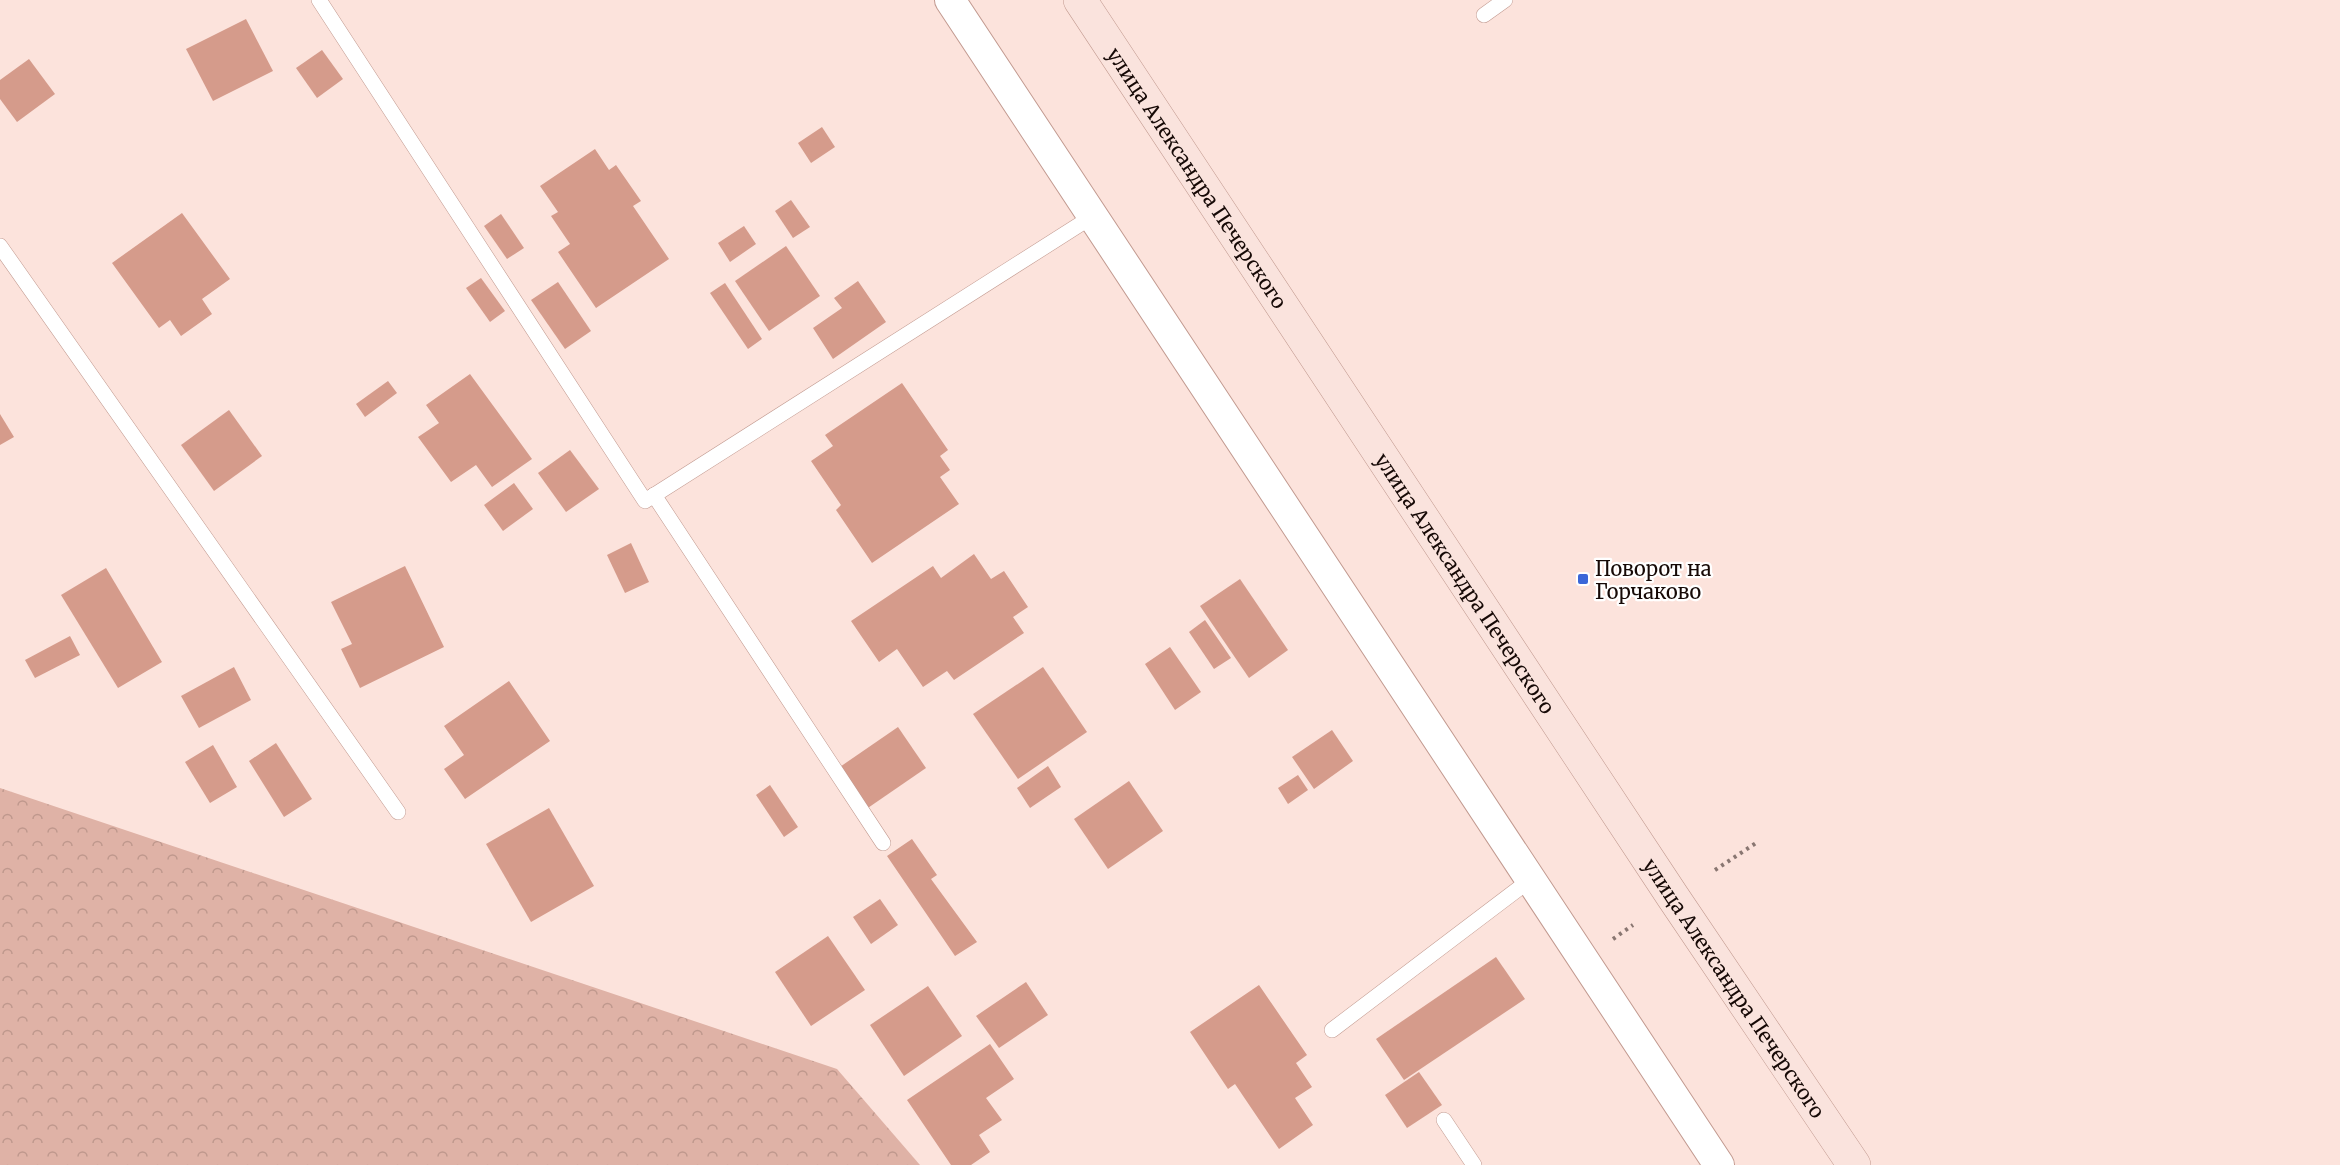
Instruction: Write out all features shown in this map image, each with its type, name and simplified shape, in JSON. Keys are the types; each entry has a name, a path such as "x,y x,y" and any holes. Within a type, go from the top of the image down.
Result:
{"main road":[{"name":"улица Александра Печерского","path":"1080,0 1673,897 1854,1165"}],"street":[{"path":"950,0 1719,1165"}],"lane":[{"path":"319,0 645,501 1093,216"},
{"path":"1484,15 1505,0"},
{"path":"0,246 398,812"},
{"path":"654,495 883,843"},
{"path":"1332,1030 1530,880"},
{"path":"1444,1120 1474,1165"}],"path":[{"path":"1715,870 1756,843"},
{"path":"1608,942 1634,925"}],"green space":[{"path":"0,788 837,1069 920,1165 0,1165"}],"building":[{"path":"246,19 273,71 213,101 186,49"},
{"path":"322,50 343,79 317,98 296,68"},
{"path":"29,59 55,94 17,122 0,99 0,80"},
{"path":"822,127 835,147 811,163 798,143"},
{"path":"595,149 609,170 616,165 641,201 633,206 669,259 596,308 558,252 570,244 551,216 558,212 540,186"},
{"path":"791,200 810,227 793,238 775,211"},
{"path":"182,213 230,279 202,299 212,314 181,336 170,320 159,328 112,263"},
{"path":"501,214 524,248 507,259 484,226"},
{"path":"744,226 756,244 730,262 718,243"},
{"path":"786,246 820,296 769,331 735,281"},
{"path":"481,278 505,311 490,322 466,288"},
{"path":"858,281 886,322 833,359 813,328 842,308 834,298"},
{"path":"558,282 591,331 565,349 531,300"},
{"path":"725,283 762,339 748,349 710,293"},
{"path":"470,374 532,459 492,487 476,465 451,482 418,437 439,423 426,405"},
{"path":"388,381 397,393 365,417 356,404"},
{"path":"902,383 948,450 940,456 950,470 940,477 959,504 872,563 836,510 841,505 811,461 833,446 825,435"},
{"path":"229,410 262,456 214,491 181,445"},
{"path":"0,414 14,437 0,445"},
{"path":"570,450 599,489 566,512 538,473"},
{"path":"514,483 533,509 503,531 484,505"},
{"path":"631,543 649,582 625,593 607,555"},
{"path":"974,554 991,579 1004,571 1028,607 1013,617 1024,633 954,680 947,671 923,687 897,649 879,662 851,621 933,566 941,578"},
{"path":"405,566 444,647 360,688 341,649 352,644 331,602"},
{"path":"106,568 162,662 118,688 61,595"},
{"path":"1240,579 1288,650 1249,678 1200,606"},
{"path":"1205,620 1231,658 1214,669 1189,632"},
{"path":"70,636 80,655 35,678 25,660"},
{"path":"1170,647 1201,692 1175,710 1145,664"},
{"path":"234,667 251,700 199,728 181,696"},
{"path":"1043,667 1087,732 1018,779 973,714"},
{"path":"509,681 550,741 465,799 444,769 464,755 444,726"},
{"path":"898,727 926,768 862,812 834,771"},
{"path":"1332,730 1353,761 1314,789 1292,757"},
{"path":"276,743 312,799 284,817 249,761"},
{"path":"213,745 237,787 210,803 185,762"},
{"path":"1048,766 1061,787 1030,808 1017,788"},
{"path":"1298,775 1308,790 1288,804 1278,788"},
{"path":"1129,781 1163,831 1108,869 1074,819"},
{"path":"770,785 798,827 784,837 756,795"},
{"path":"549,808 594,886 531,922 486,844"},
{"path":"912,839 937,875 931,879 977,942 955,956 887,856"},
{"path":"880,899 898,925 871,944 853,917"},
{"path":"828,936 865,990 811,1026 775,972"},
{"path":"1496,957 1525,999 1404,1080 1376,1039"},
{"path":"1026,982 1048,1015 999,1048 976,1016"},
{"path":"1259,985 1307,1055 1296,1063 1312,1087 1295,1098 1313,1125 1279,1149 1235,1084 1228,1089 1190,1032"},
{"path":"928,986 962,1036 904,1076 870,1025"},
{"path":"990,1044 1014,1079 986,1098 1002,1120 979,1135 990,1152 971,1165 951,1165 907,1100"},
{"path":"1419,1072 1442,1105 1407,1128 1385,1095"}],"place":[{"name":"Поворот на Горчаково","path":"1583,579"}]}
